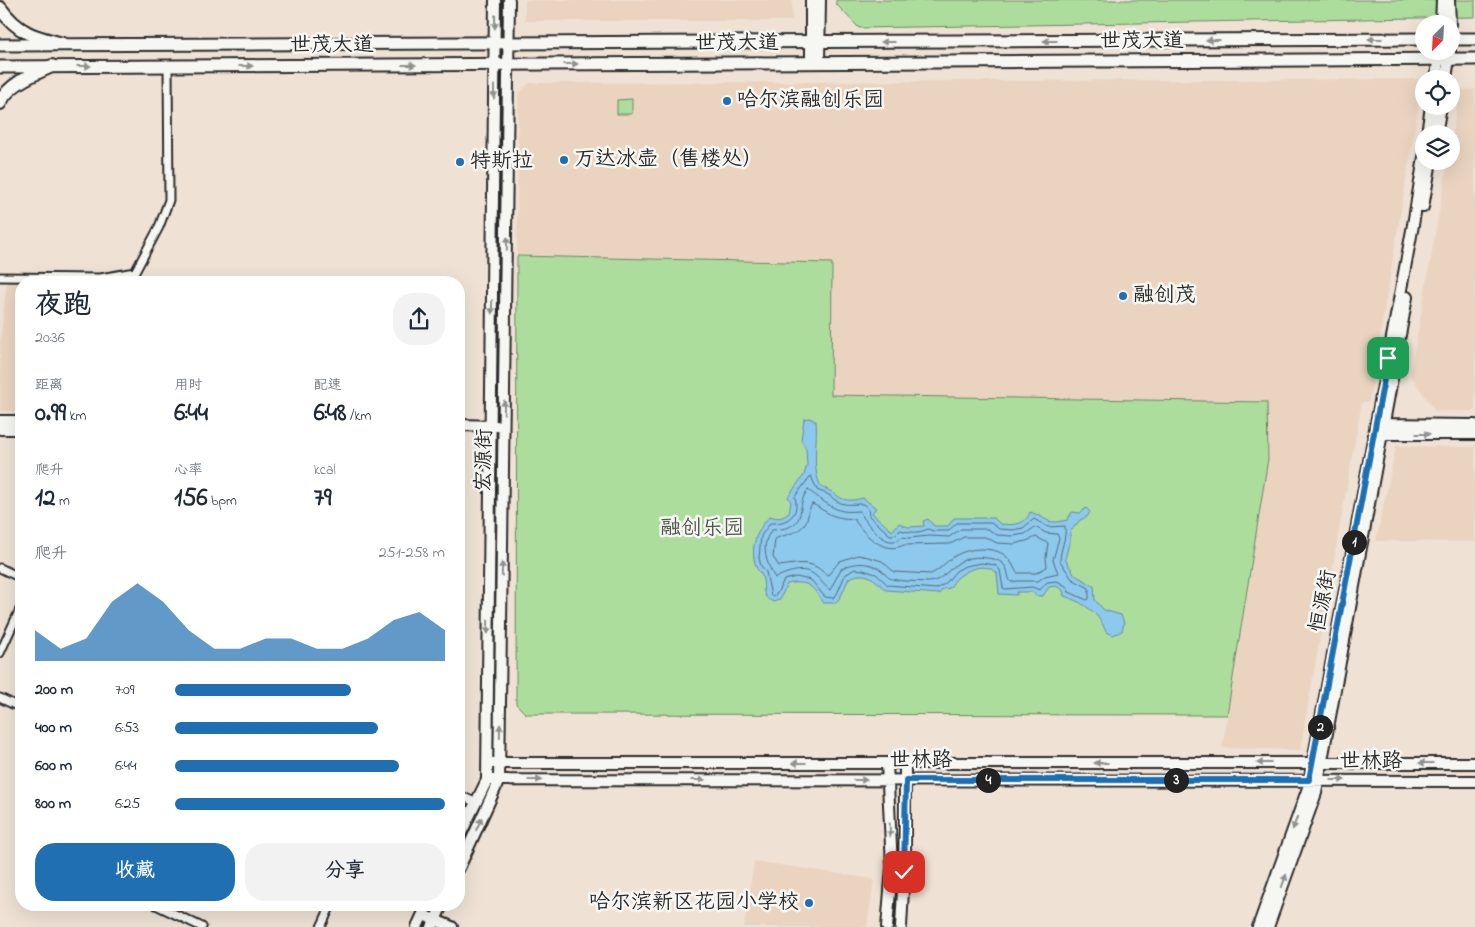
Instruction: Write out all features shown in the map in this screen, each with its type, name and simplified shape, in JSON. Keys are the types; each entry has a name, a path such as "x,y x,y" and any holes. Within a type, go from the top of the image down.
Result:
{"highway":[{"path":"0,8 11,22 21,30 34,37 63,44"},
{"path":"0,103 2,97 19,84 32,75 52,66"}],"main road":[{"name":"宏源街","path":"465,824 487,780 495,0"},
{"name":"宏源街","path":"465,855 499,780 500,763 509,0"},
{"path":"812,0 815,63"},
{"path":"815,42 820,0"},
{"path":"1443,15 1445,1"},
{"path":"1445,1 1448,15"},
{"name":"世茂大道","path":"0,45 1415,39"},
{"path":"1460,39 1475,39"},
{"name":"世茂大道","path":"0,67 815,63 1415,55"},
{"name":"世茂大道","path":"1460,57 1475,59"},
{"name":"恒源街","path":"1379,429 1422,170"},
{"name":"恒源街","path":"1258,927 1314,780 1429,170"},
{"path":"0,421 15,421"},
{"path":"1379,429 1475,425"},
{"path":"465,426 504,429"},
{"path":"465,430 490,428"},
{"path":"0,429 15,429"},
{"path":"1379,429 1475,434"},
{"name":"世林路","path":"487,763 1475,763"},
{"path":"887,764 892,867 887,927"},
{"path":"901,927 904,872 905,764"},
{"name":"世林路","path":"487,780 1475,781"},
{"name":"恒源街","path":"1268,927 1316,793 1314,780"},
{"path":"417,927 425,911"},
{"path":"426,911 433,924"},
{"path":"433,924 439,911"},
{"path":"433,924 452,927"}],"street":[{"path":"112,276 135,272 159,227 169,200 168,66"},
{"path":"0,276 15,276"},
{"path":"0,568 15,575"},
{"path":"0,654 15,620"},
{"path":"0,698 15,705"},
{"path":"465,798 475,802"},
{"path":"169,911 202,927"},
{"path":"321,927 328,911"}],"shaded area":[{"path":"525,0 792,0 792,21 525,21"},
{"path":"1415,79 1415,115 1417,115 1369,402 1362,402 1300,750 1222,748 1268,459 1266,402 831,395 832,264 517,256 518,94 529,83"},
{"path":"1475,89 1475,411 1435,411 1410,375 1446,170 1460,170 1460,125 1454,125 1456,115 1460,115 1460,90"},
{"path":"7,280 15,280 15,411 0,411 0,342"},
{"path":"1396,446 1475,447 1475,542 1376,541"},
{"name":"哈尔滨新区花园小学校","path":"754,861 874,879 867,927 744,927"}],"green space":[{"path":"836,0 1475,0 1475,17 1415,15 1415,18 859,28 836,4"},
{"path":"632,99 632,114 617,114 617,100"},
{"name":"融创乐园","path":"517,256 832,263 831,395 1267,402 1268,459 1227,715 526,714 516,704"}],"water":[{"path":"809,418 816,421 816,471 821,487 844,499 855,500 863,498 876,508 872,513 892,531 899,523 908,527 924,526 923,521 928,519 934,526 948,526 954,518 994,518 1000,524 1018,524 1028,517 1030,512 1050,521 1060,522 1067,520 1072,512 1080,513 1086,508 1090,512 1087,517 1080,520 1070,532 1065,559 1075,575 1094,586 1095,600 1104,610 1121,615 1124,623 1122,631 1113,635 1106,632 1094,613 1077,601 1064,596 1063,590 1056,586 1049,587 1043,596 1036,596 1033,592 1017,592 1017,595 999,594 997,573 984,567 964,573 953,582 950,588 943,589 939,594 886,590 874,579 861,575 849,578 836,603 823,603 813,588 800,583 787,584 780,599 774,602 766,598 762,576 756,567 754,559 754,546 761,527 770,516 776,518 789,513 791,502 788,497 804,475 807,465 806,449 801,440 804,419"}],"place":[{"name":"哈尔滨融创乐园","path":"727,101"},
{"name":"万达冰壶（售楼处）","path":"564,160"},
{"name":"特斯拉","path":"460,162"},
{"name":"融创茂","path":"1123,296"},
{"name":"哈尔滨新区花园小学校","path":"809,903"}],"route":[{"path":"904,872 906,780 1309,780 1388,358"}]}
